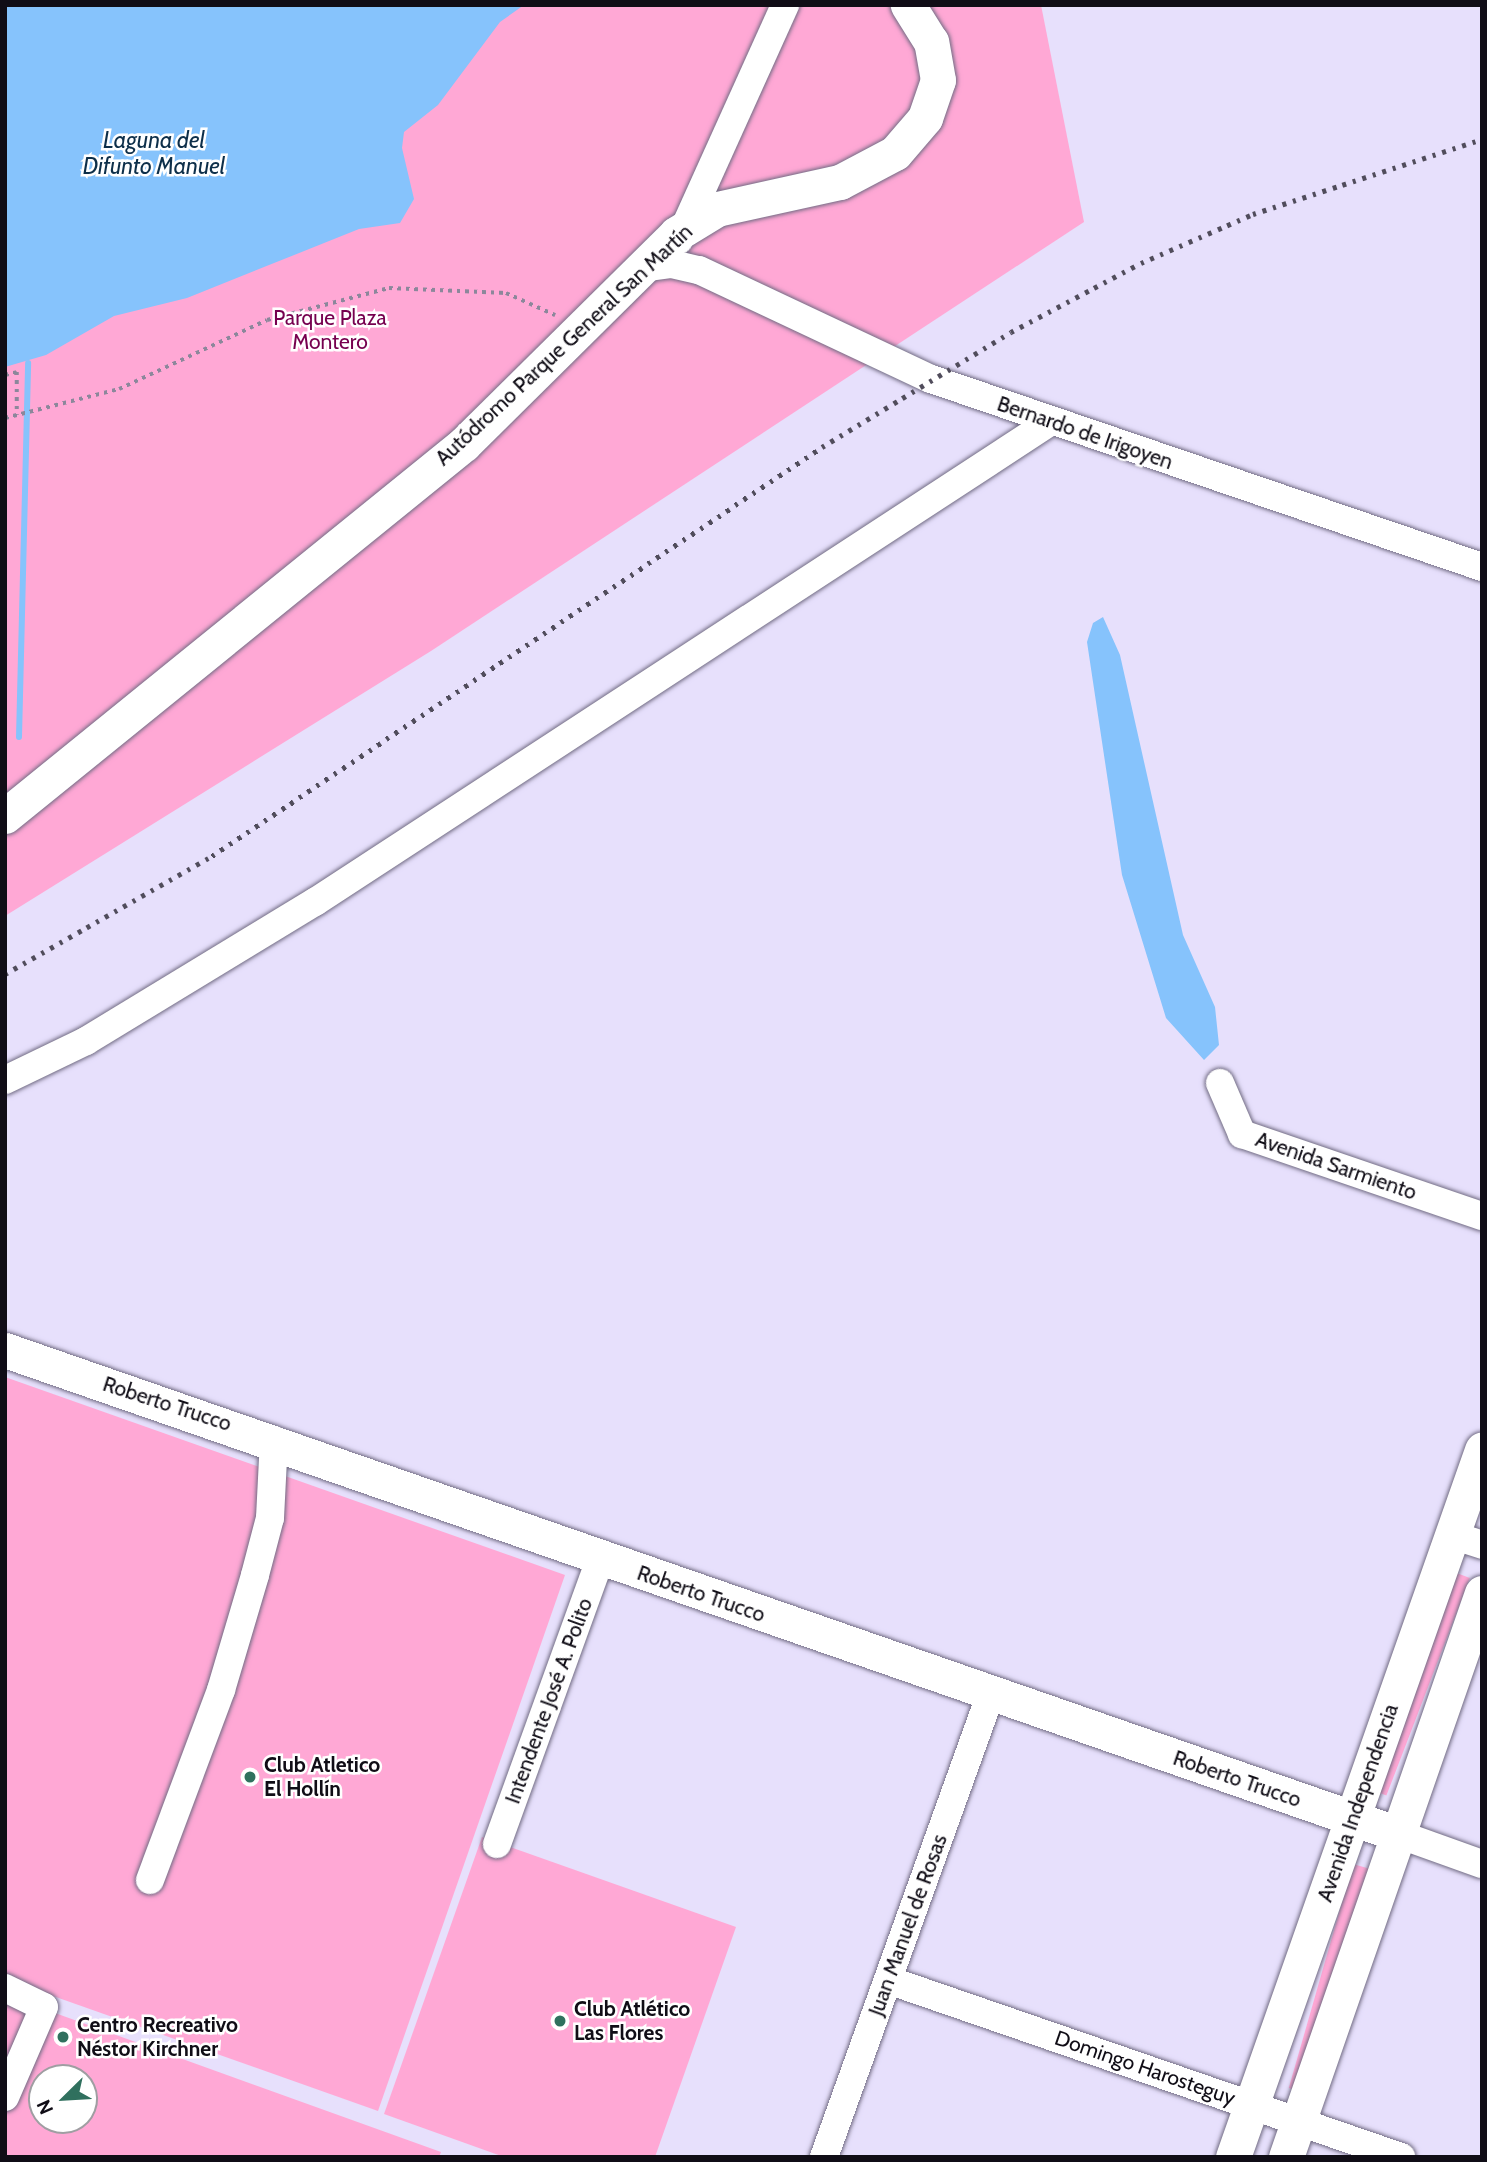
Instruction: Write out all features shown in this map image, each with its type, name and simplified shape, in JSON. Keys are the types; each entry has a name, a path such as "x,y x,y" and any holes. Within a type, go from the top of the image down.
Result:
{"main road":[{"name":"Autódromo Parque General San Martín","path":"5,816 464,444 676,234 716,209 868,171 914,136 934,99 938,62 908,5"},
{"name":"Roberto Trucco","path":"5,1350 274,1440 600,1559 1398,1834"},
{"name":"Avenida Independencia","path":"1233,2157 1352,1819 1467,1540 1482,1450"},
{"path":"1286,2157 1482,1593"}],"street":[{"path":"699,271 676,234 785,5"},
{"name":"Bernardo de Irigoyen","path":"642,268 672,264 699,271 836,340 1051,422 1482,567"},
{"path":"5,1080 86,1041 314,902 1051,422"},
{"name":"Avenida Sarmiento","path":"1220,1083 1242,1134 1482,1216"},
{"path":"150,1880 221,1690 255,1575 270,1518 274,1440"},
{"name":"Intendente José A. Polito","path":"497,1844 600,1559"},
{"name":"Juan Manuel de Rosas","path":"824,2157 991,1694"},
{"path":"1398,1834 1482,1864"},
{"name":"Domingo Harosteguy","path":"888,1980 1401,2157"},
{"path":"5,1988 44,2007 5,2097"}],"path":[{"path":"5,418 119,388 267,320 389,288 506,293 583,327"},
{"path":"5,375 17,372 17,415"}],"green space":[{"name":"Parque Plaza Montero","path":"5,5 1041,5 1084,222 431,651 5,916"},
{"name":"Club Atletico El Hollín","path":"5,1377 565,1575 378,2111 5,1979"},
{"path":"1454,1572 1470,1578 1386,1796 1371,1790"},
{"name":"Club Atlético Las Flores","path":"482,1837 736,1927 655,2157 504,2157 384,2114"},
{"path":"1353,1864 1370,1869 1306,2093 1289,2088"},
{"name":"Centro Recreativo Néstor Kirchner","path":"5,1995 441,2152 439,2157 5,2157"}],"water":[{"name":"Laguna del Difunto Manuel","path":"5,5 524,5 500,22 438,105 404,132 402,148 414,199 400,223 359,229 187,298 114,316 46,355 5,367"},
{"path":"1103,617 1120,655 1183,935 1215,1007 1219,1045 1204,1060 1166,1018 1122,875 1087,642 1093,623"}],"waterway":[{"path":"19,737 28,363"}],"railway":[{"path":"5,974 212,856 822,447 1011,332 1141,263 1253,214 1482,139"}],"place":[{"name":"Club Atletico El Hollín","path":"250,1777"},
{"name":"Club Atlético Las Flores","path":"560,2021"},
{"name":"Centro Recreativo Néstor Kirchner","path":"63,2037"}]}
